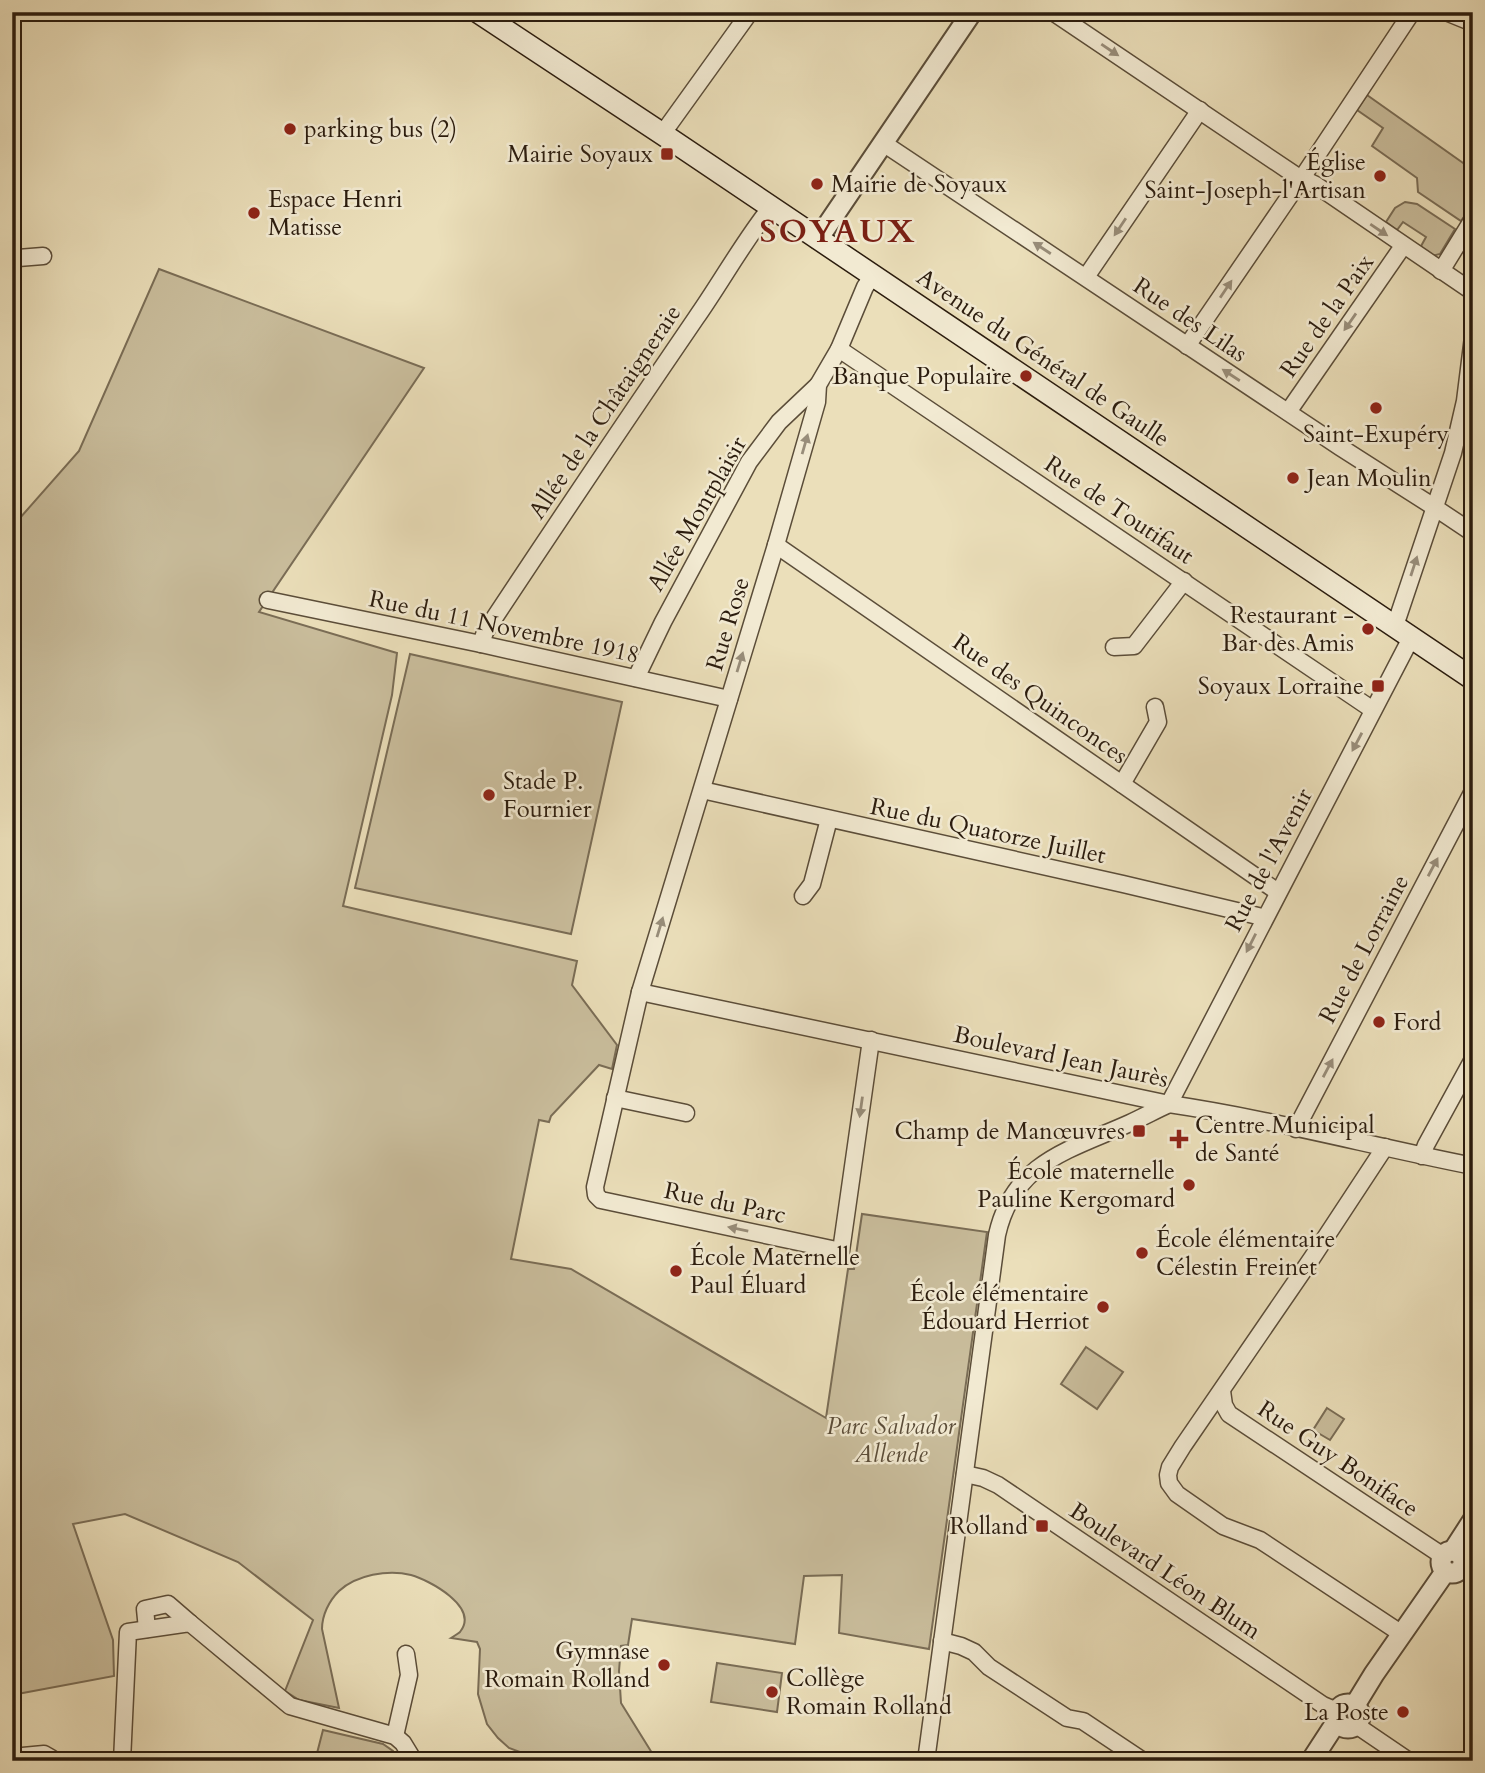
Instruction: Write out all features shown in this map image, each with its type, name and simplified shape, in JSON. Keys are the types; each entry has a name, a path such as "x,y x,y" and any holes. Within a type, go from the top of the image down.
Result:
{"main road":[{"name":"Avenue du Général de Gaulle","path":"478,12 1473,679"}],"street":[{"path":"664,135 750,12"},
{"path":"818,239 972,12"},
{"path":"1053,12 1473,292"},
{"path":"1187,346 1412,12"},
{"path":"1446,12 1473,23"},
{"path":"1086,277 1200,110"},
{"name":"Rue des Lilas","path":"883,144 1473,533"},
{"name":"Allée de la Châtaigneraie","path":"481,644 485,632 590,472 699,314 751,232 771,207"},
{"path":"1441,271 1473,219"},
{"name":"Rue de la Paix","path":"1288,412 1403,246"},
{"path":"12,261 43,256"},
{"name":"Rue Rose","path":"640,992 776,545 817,402 818,385 839,349 865,287 873,275"},
{"name":"Rue de l'Avenir","path":"1168,1104 1373,710 1403,632 1434,506 1453,453 1465,401 1473,337"},
{"name":"Rue de Toutifaut","path":"839,349 1373,710"},
{"name":"Allée Montplaisir","path":"635,678 748,462 779,422 818,385"},
{"name":"Rue des Quinconces","path":"776,545 1278,892"},
{"path":"1114,647 1134,646 1184,581"},
{"name":"Rue du 11 Novembre 1918","path":"268,600 729,699"},
{"path":"1122,784 1158,722 1155,707"},
{"name":"Rue du Quatorze Juillet","path":"702,790 1123,884 1264,919"},
{"name":"Rue de Lorraine","path":"1296,1129 1473,791"},
{"path":"803,896 812,884 829,819"},
{"name":"Boulevard Jean Jaurès","path":"640,992 1473,1166"},
{"name":"Rue du Parc","path":"640,992 595,1187 596,1195 601,1200 841,1251 871,1040"},
{"path":"1422,1156 1473,1059"},
{"path":"615,1098 686,1113"},
{"path":"926,1761 997,1236 1005,1208 1018,1186 1058,1153 1168,1104"},
{"path":"1385,1147 1173,1461 1168,1483 1177,1494 1223,1526 1260,1540 1402,1634"},
{"name":"Rue Guy Boniface","path":"1222,1391 1224,1405 1230,1414 1456,1563"},
{"name":"Boulevard Léon Blum","path":"965,1474 984,1478 998,1485 1409,1761"},
{"path":"1456,1563 1473,1520"},
{"path":"1322,1761 1346,1718 1402,1634 1473,1537"},
{"path":"122,1761 128,1632 190,1623 290,1706 395,1736 403,1743 414,1761"},
{"path":"942,1641 974,1652 989,1667 1067,1718 1083,1721 1143,1761"},
{"path":"395,1736 409,1675 406,1654"},
{"path":"1311,1761 1346,1718"},
{"path":"12,1756 44,1754 53,1761"}],"green space":[{"path":"1367,95 1473,170 1473,204 1461,221 1418,192 1417,178 1372,146 1383,128 1357,110"},
{"path":"1405,202 1417,204 1455,229 1440,254 1432,256 1420,248 1426,237 1403,222 1397,230 1386,222 1395,208"},
{"name":"Parc Salvador Allende","path":"159,269 424,368 259,612 397,653 392,695 343,906 577,961 572,985 617,1045 612,1069 599,1065 551,1116 549,1122 539,1120 511,1259 571,1269 826,1418 848,1269 854,1269 862,1214 987,1232 929,1649 839,1633 842,1575 804,1576 795,1644 632,1619 628,1645 621,1646 621,1703 657,1761 590,1761 584,1752 555,1758 533,1757 509,1748 487,1724 478,1694 480,1649 477,1642 451,1638 460,1632 464,1623 463,1613 450,1596 429,1582 411,1575 392,1573 363,1577 339,1591 327,1608 322,1629 339,1708 299,1700 285,1691 313,1620 238,1562 125,1514 73,1524 113,1640 114,1676 12,1695 12,527 79,451"},
{"name":"Stade P. Fournier","path":"410,654 622,702 571,934 355,888"},
{"path":"1086,1347 1123,1372 1097,1409 1061,1384"},
{"path":"1327,1408 1344,1419 1330,1440 1313,1430"},
{"path":"717,1663 782,1673 777,1712 711,1702"},
{"path":"323,1730 383,1744 393,1751 399,1761 315,1761"}],"place":[{"name":"parking bus (2)","path":"290,129"},
{"name":"Mairie Soyaux","path":"667,154"},
{"name":"Église Saint-Joseph-l'Artisan","path":"1380,176"},
{"name":"Mairie de Soyaux","path":"817,184"},
{"name":"Espace Henri Matisse","path":"254,213"},
{"name":"Banque Populaire","path":"1026,376"},
{"name":"Saint-Exupéry","path":"1376,408"},
{"name":"Jean Moulin","path":"1293,478"},
{"name":"Restaurant - Bar des Amis","path":"1368,629"},
{"name":"Soyaux Lorraine","path":"1378,686"},
{"name":"Stade P. Fournier","path":"489,795"},
{"name":"Ford","path":"1379,1022"},
{"name":"Champ de Manœuvres","path":"1139,1131"},
{"name":"Centre Municipal de Santé","path":"1179,1139"},
{"name":"École maternelle Pauline Kergomard","path":"1189,1185"},
{"name":"École élémentaire Célestin Freinet","path":"1142,1253"},
{"name":"École Maternelle Paul Éluard","path":"676,1271"},
{"name":"École élémentaire Édouard Herriot","path":"1103,1307"},
{"name":"Rolland","path":"1042,1526"},
{"name":"Gymnase Romain Rolland","path":"664,1665"},
{"name":"Collège Romain Rolland","path":"772,1692"},
{"name":"La Poste","path":"1403,1712"}],"district":[{"name":"SOYAUX","path":"838,232"}]}
